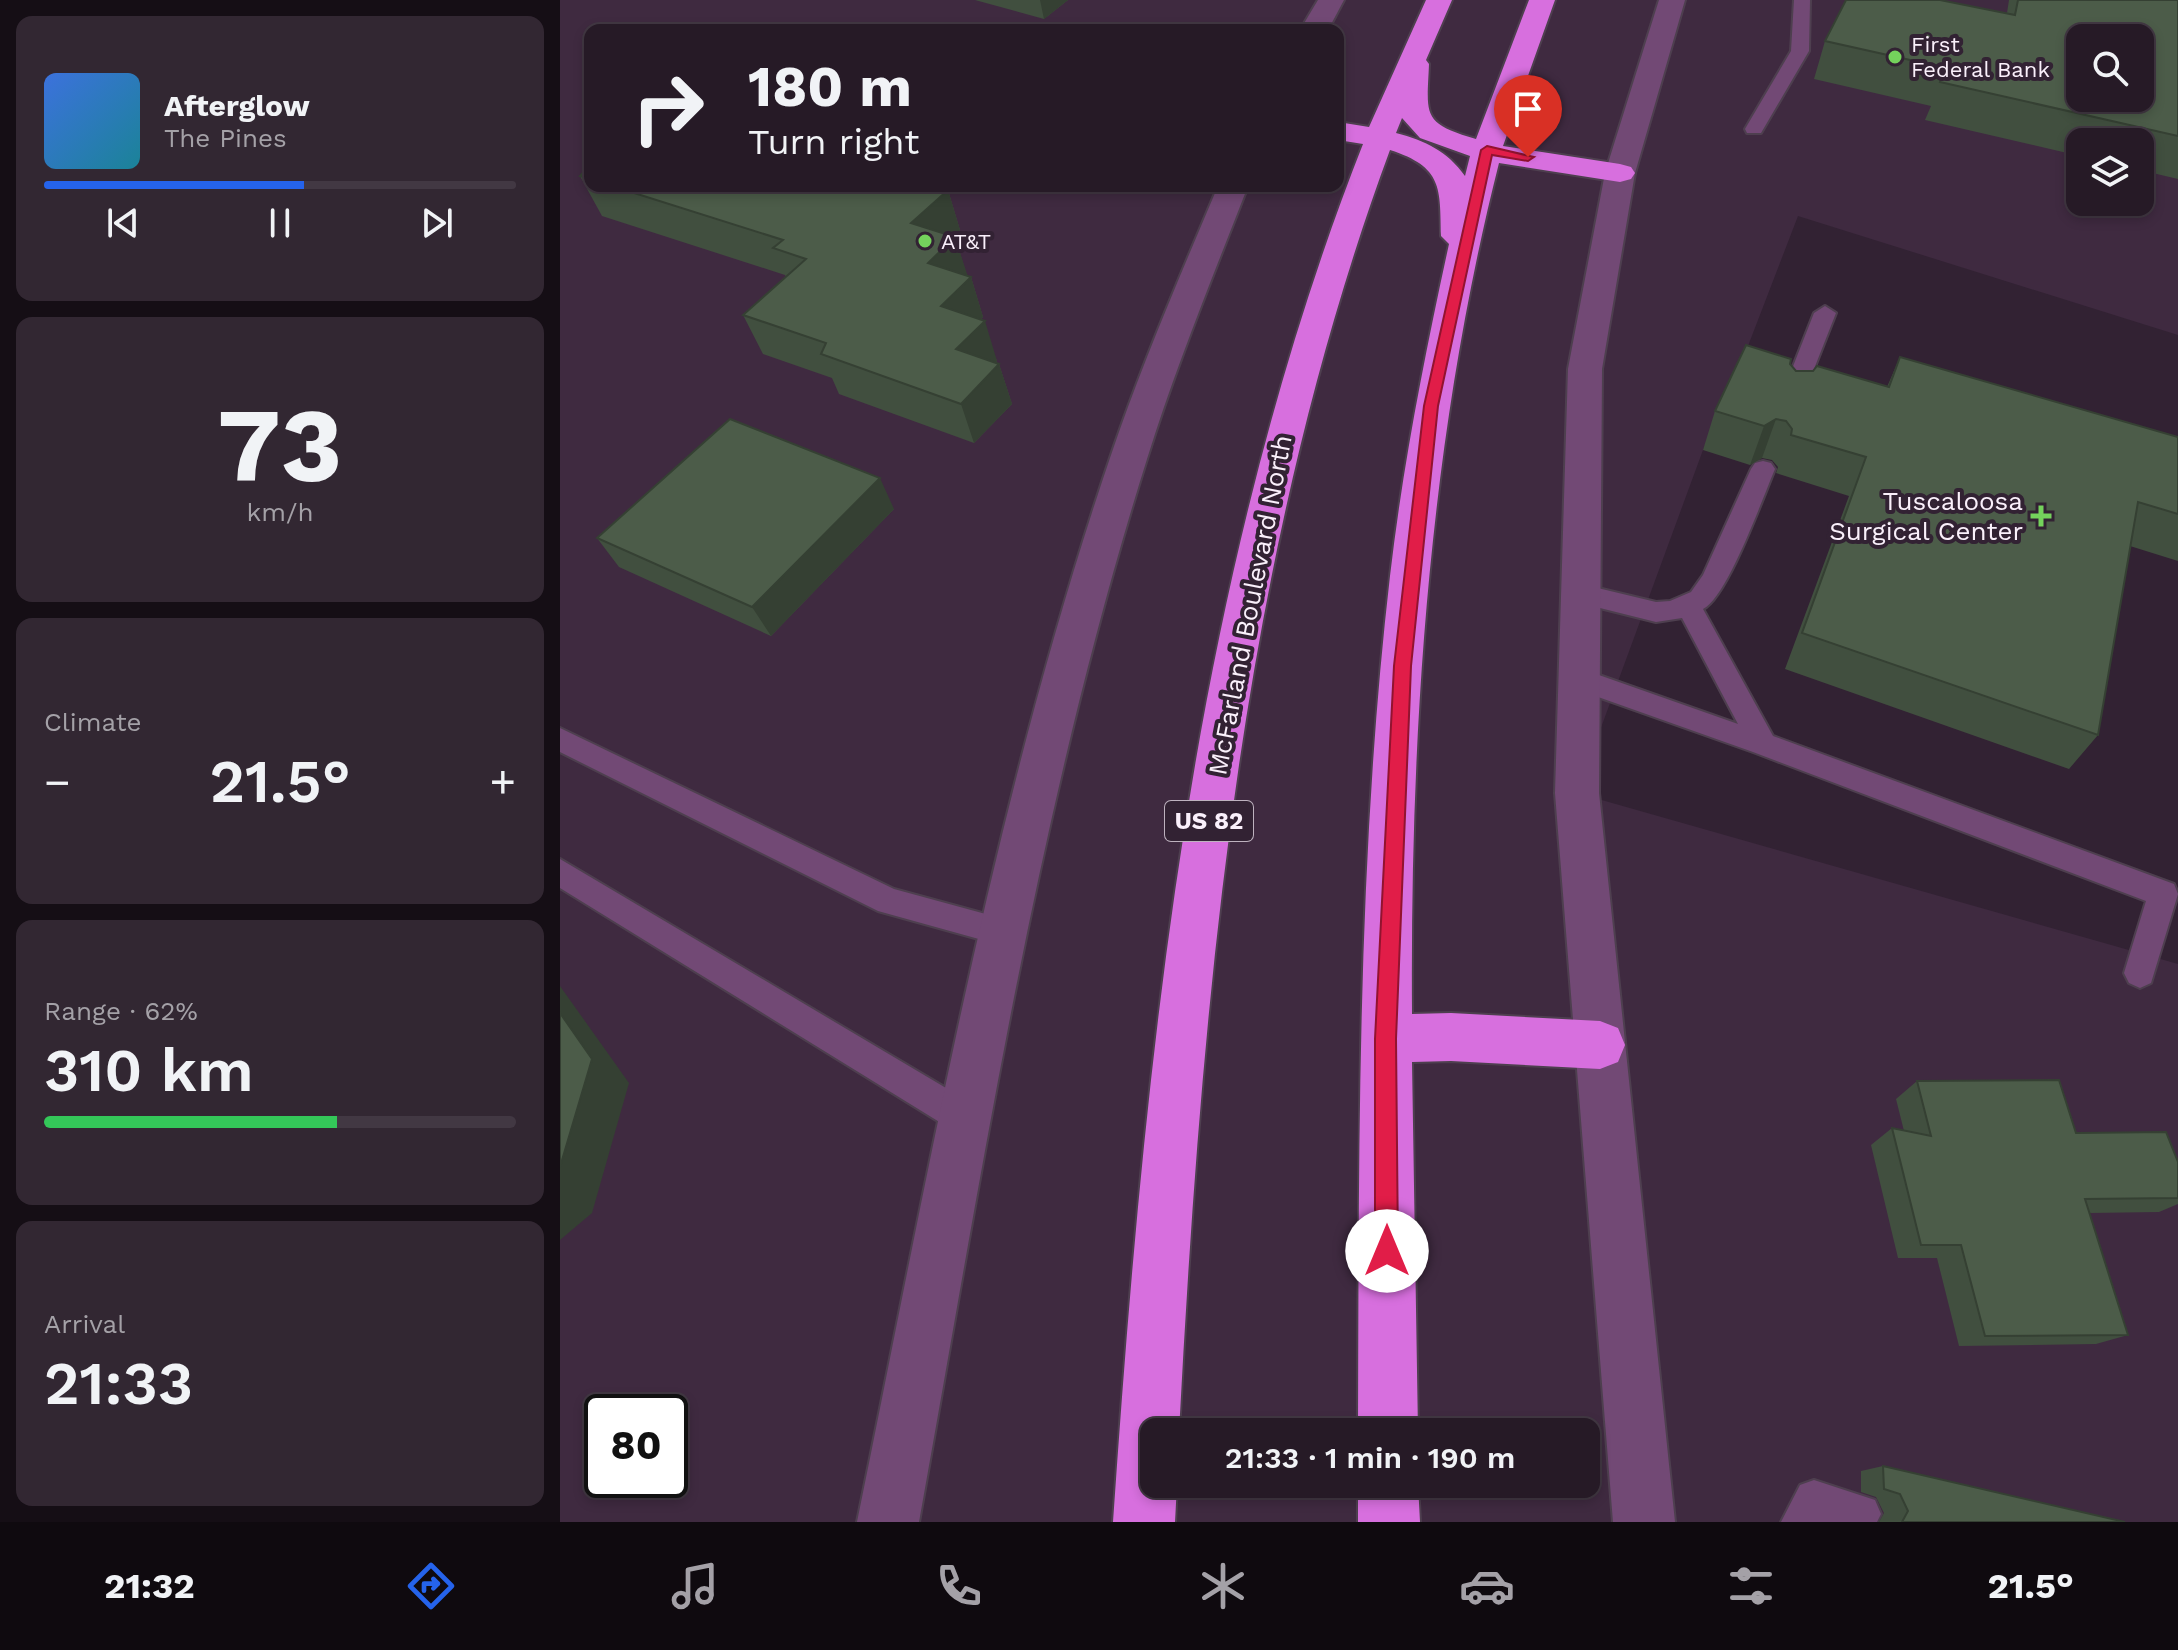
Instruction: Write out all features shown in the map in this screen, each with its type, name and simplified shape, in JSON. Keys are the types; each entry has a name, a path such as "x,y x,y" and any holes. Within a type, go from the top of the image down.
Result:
{"highway":[{"name":"McFarland Boulevard North","path":"1144,1522 1160,1267 1187,994 1215,778 1245,602 1277,457 1310,334 1343,229 1358,135 1417,48 1439,0"},
{"path":"1388,1418 1386,1039 1397,759 1415,541 1431,406 1487,150 1542,0"},
{"path":"1417,48 1413,109 1417,120 1441,138 1487,150 1620,173"},
{"path":"1358,135 1406,144 1434,160 1446,172 1458,199 1460,270"},
{"path":"1386,1039 1451,1037 1600,1045"},
{"path":"1388,1498 1389,1522"}],"street":[{"path":"1317,24 1331,0"},
{"path":"1644,1522 1577,793 1579,679 1585,369 1620,173 1672,0"},
{"path":"888,1522 966,1119 1034,796 1115,500 1154,380 1231,192"}],"lane":[{"path":"1754,129 1800,51 1802,0"},
{"path":"1790,402 1825,313"},
{"path":"1581,594 1656,612 1688,606 1709,590 1763,469"},
{"path":"1688,606 1763,744"},
{"path":"1579,679 1763,744 2163,894 2140,973"},
{"path":"560,739 889,901 1004,932"},
{"path":"560,872 966,1119"},
{"path":"1801,1522 1814,1499 1861,1514"}],"shaded area":[{"path":"560,0 2178,0 2178,335 1798,216 1733,385 1703,450 1577,793 2178,964 2178,1522 560,1522"}],"building":[{"path":"1846,0 1940,0 2015,15 2018,0 2178,0 2178,136 2154,131 2154,128 2072,112 2154,112 2154,24 2066,24 2066,111 1940,82 1946,68 1825,41"},
{"path":"631,192 946,192 911,223 955,237 928,263 971,277 941,306 985,321 956,349 999,364 961,404 821,354 826,343 743,315 806,259 773,248 783,240"},
{"path":"1746,345 1791,359 1790,364 1796,371 1813,371 1817,366 1889,387 1900,357 2178,437 2178,514 2138,502 2098,735 1802,633 1866,457 1791,435 1792,429 1786,421 1776,419 1764,426 1715,411"},
{"path":"730,419 880,478 752,607 597,538"},
{"path":"560,1013 592,1059 560,1167"},
{"path":"2059,1080 2076,1133 2166,1132 2178,1162 2178,1198 2085,1199 2128,1335 1985,1336 1961,1245 1921,1245 1892,1128 1931,1136 1917,1081"},
{"path":"1883,1466 2125,1522 1902,1522 1908,1511 1900,1494 1884,1489"}],"place":[{"name":"First Federal Bank","path":"1895,57"},
{"name":"AT&T","path":"925,241"},
{"name":"Tuscaloosa Surgical Center","path":"2041,516"}],"route":[{"path":"1387,1251 1386,1039 1393,835 1403,666 1431,406 1487,150 1528,157"}]}
